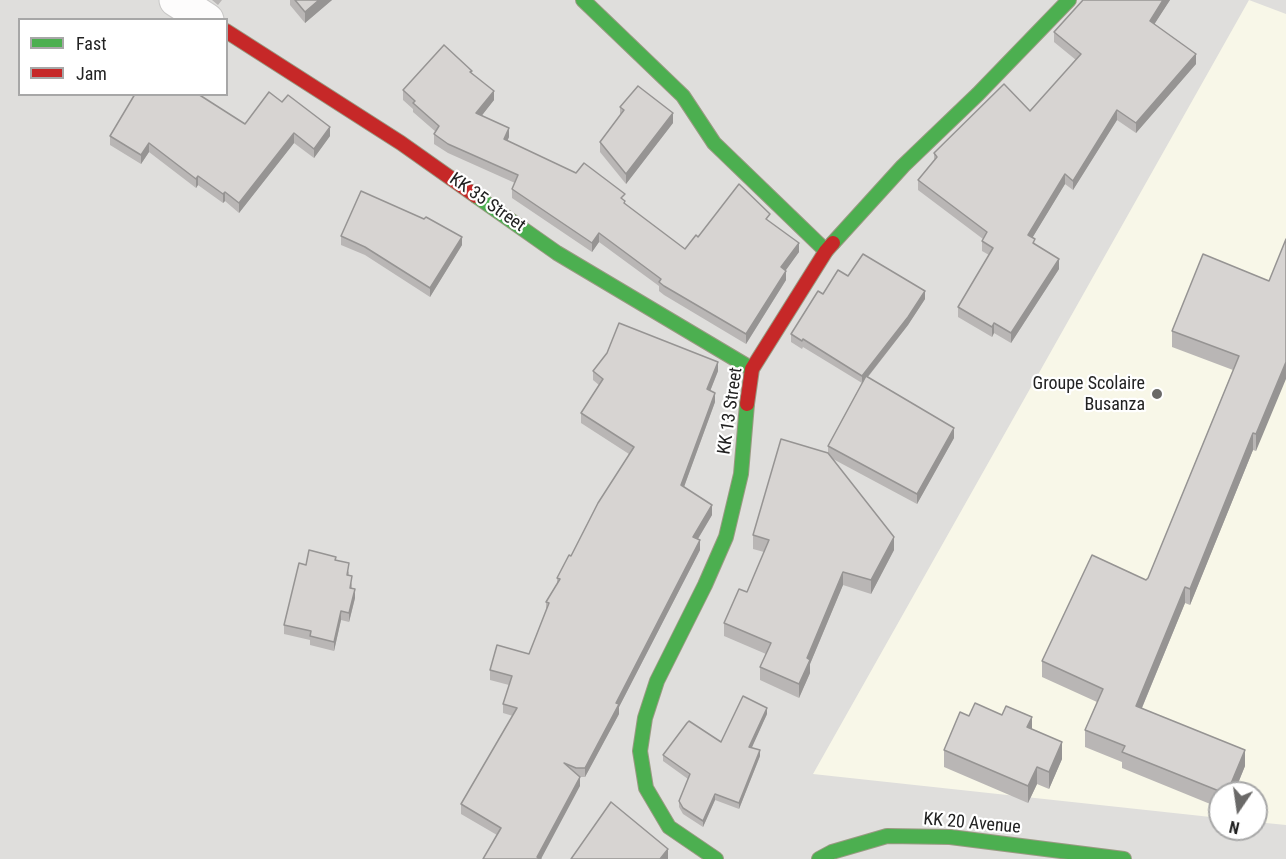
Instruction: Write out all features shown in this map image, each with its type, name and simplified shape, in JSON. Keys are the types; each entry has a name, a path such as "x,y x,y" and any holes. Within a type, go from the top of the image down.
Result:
{"street":[{"path":"176,0 204,18"},
{"path":"583,0 683,96 714,143 826,251"},
{"name":"KK 13 Street","path":"716,859 669,827 646,788 640,751 645,718 657,681 726,537 741,474 745,417 752,369 826,251 903,166 978,94 1069,0"},
{"name":"KK 35 Street","path":"228,32 401,143 557,253 752,369"},
{"name":"KK 20 Avenue","path":"819,859 832,852 887,836 950,837 1124,859"}],"shaded area":[{"path":"0,0 1286,0 1286,859 0,859"},
{"name":"Groupe Scolaire Busanza","path":"1249,0 1286,14 1286,825 1268,823 1268,781 1208,781 1208,817 813,774"}],"building":[{"path":"295,0 319,0 305,12"},
{"path":"1083,0 1163,0 1150,21 1196,54 1136,123 1117,110 1073,181 1065,174 1028,235 1035,239 1033,243 1059,259 1011,333 994,323 992,327 958,307 993,248 982,241 987,232 918,180 937,157 934,153 1004,84 1030,111 1081,54 1054,32"},
{"path":"444,45 472,71 470,72 494,91 476,113 509,128 504,139 576,173 584,163 625,194 621,198 625,201 624,203 685,249 696,235 698,237 739,184 770,214 766,219 799,243 781,267 786,271 746,334 664,286 659,282 661,279 599,233 592,243 512,189 518,175 448,144 434,134 439,126 413,103 415,101 403,90"},
{"path":"638,86 673,113 626,174 600,142 624,110 620,107"},
{"path":"269,92 282,102 288,95 330,127 314,149 294,133 239,203 198,176 196,179 149,143 141,155 110,136 134,96 201,96 245,124"},
{"path":"361,191 424,219 426,217 462,237 430,288 365,247 341,236"},
{"path":"1286,239 1286,362 1256,434 1253,433 1190,589 1185,587 1136,706 1245,750 1232,781 1208,781 1208,787 1122,752 1125,746 1085,730 1103,689 1042,661 1092,555 1146,580 1148,578 1239,356 1172,331 1203,254 1269,281"},
{"path":"863,254 925,291 908,317 862,376 803,339 802,341 791,334 818,291 823,294 838,270 848,276"},
{"path":"619,323 718,362 707,389 715,393 681,485 712,505 693,537 700,540 585,768 576,768 564,763 580,777 537,857 541,859 483,859 501,828 461,804 517,708 503,704 512,676 490,670 497,645 529,654 549,603 546,602 560,579 557,578 598,503 634,447 581,413 603,379 593,371 607,353"},
{"path":"866,376 954,428 917,494 828,446"},
{"path":"781,439 828,453 894,537 871,580 843,572 807,658 810,660 799,684 760,667 771,643 724,623 739,589 747,592 769,540 753,535"},
{"path":"309,550 349,563 347,575 352,576 350,588 355,589 349,613 341,611 334,642 310,636 311,631 284,625 299,563 306,565"},
{"path":"743,696 767,708 749,747 760,750 739,803 715,794 703,821 683,808 679,801 690,774 663,755 689,721 721,742"},
{"path":"975,703 1002,715 1006,706 1032,717 1027,727 1062,742 1049,772 1037,767 1028,786 944,750 960,712 969,716"},
{"path":"611,802 668,849 660,859 571,859"}],"traffic: fast":[{"path":"583,0 683,96 714,143 826,251"},
{"path":"833,243 903,166 978,94 1069,0"},
{"path":"476,196 557,253 752,369"},
{"path":"716,859 669,827 646,788 640,751 645,718 657,681 705,585 726,537 741,474 747,404"},
{"path":"819,859 832,852 887,836 950,837 1124,859"}],"traffic: jam":[{"path":"228,32 401,143 476,196"},
{"path":"747,404 752,369 833,243"}],"place":[{"name":"Groupe Scolaire Busanza","path":"1157,394"}]}
